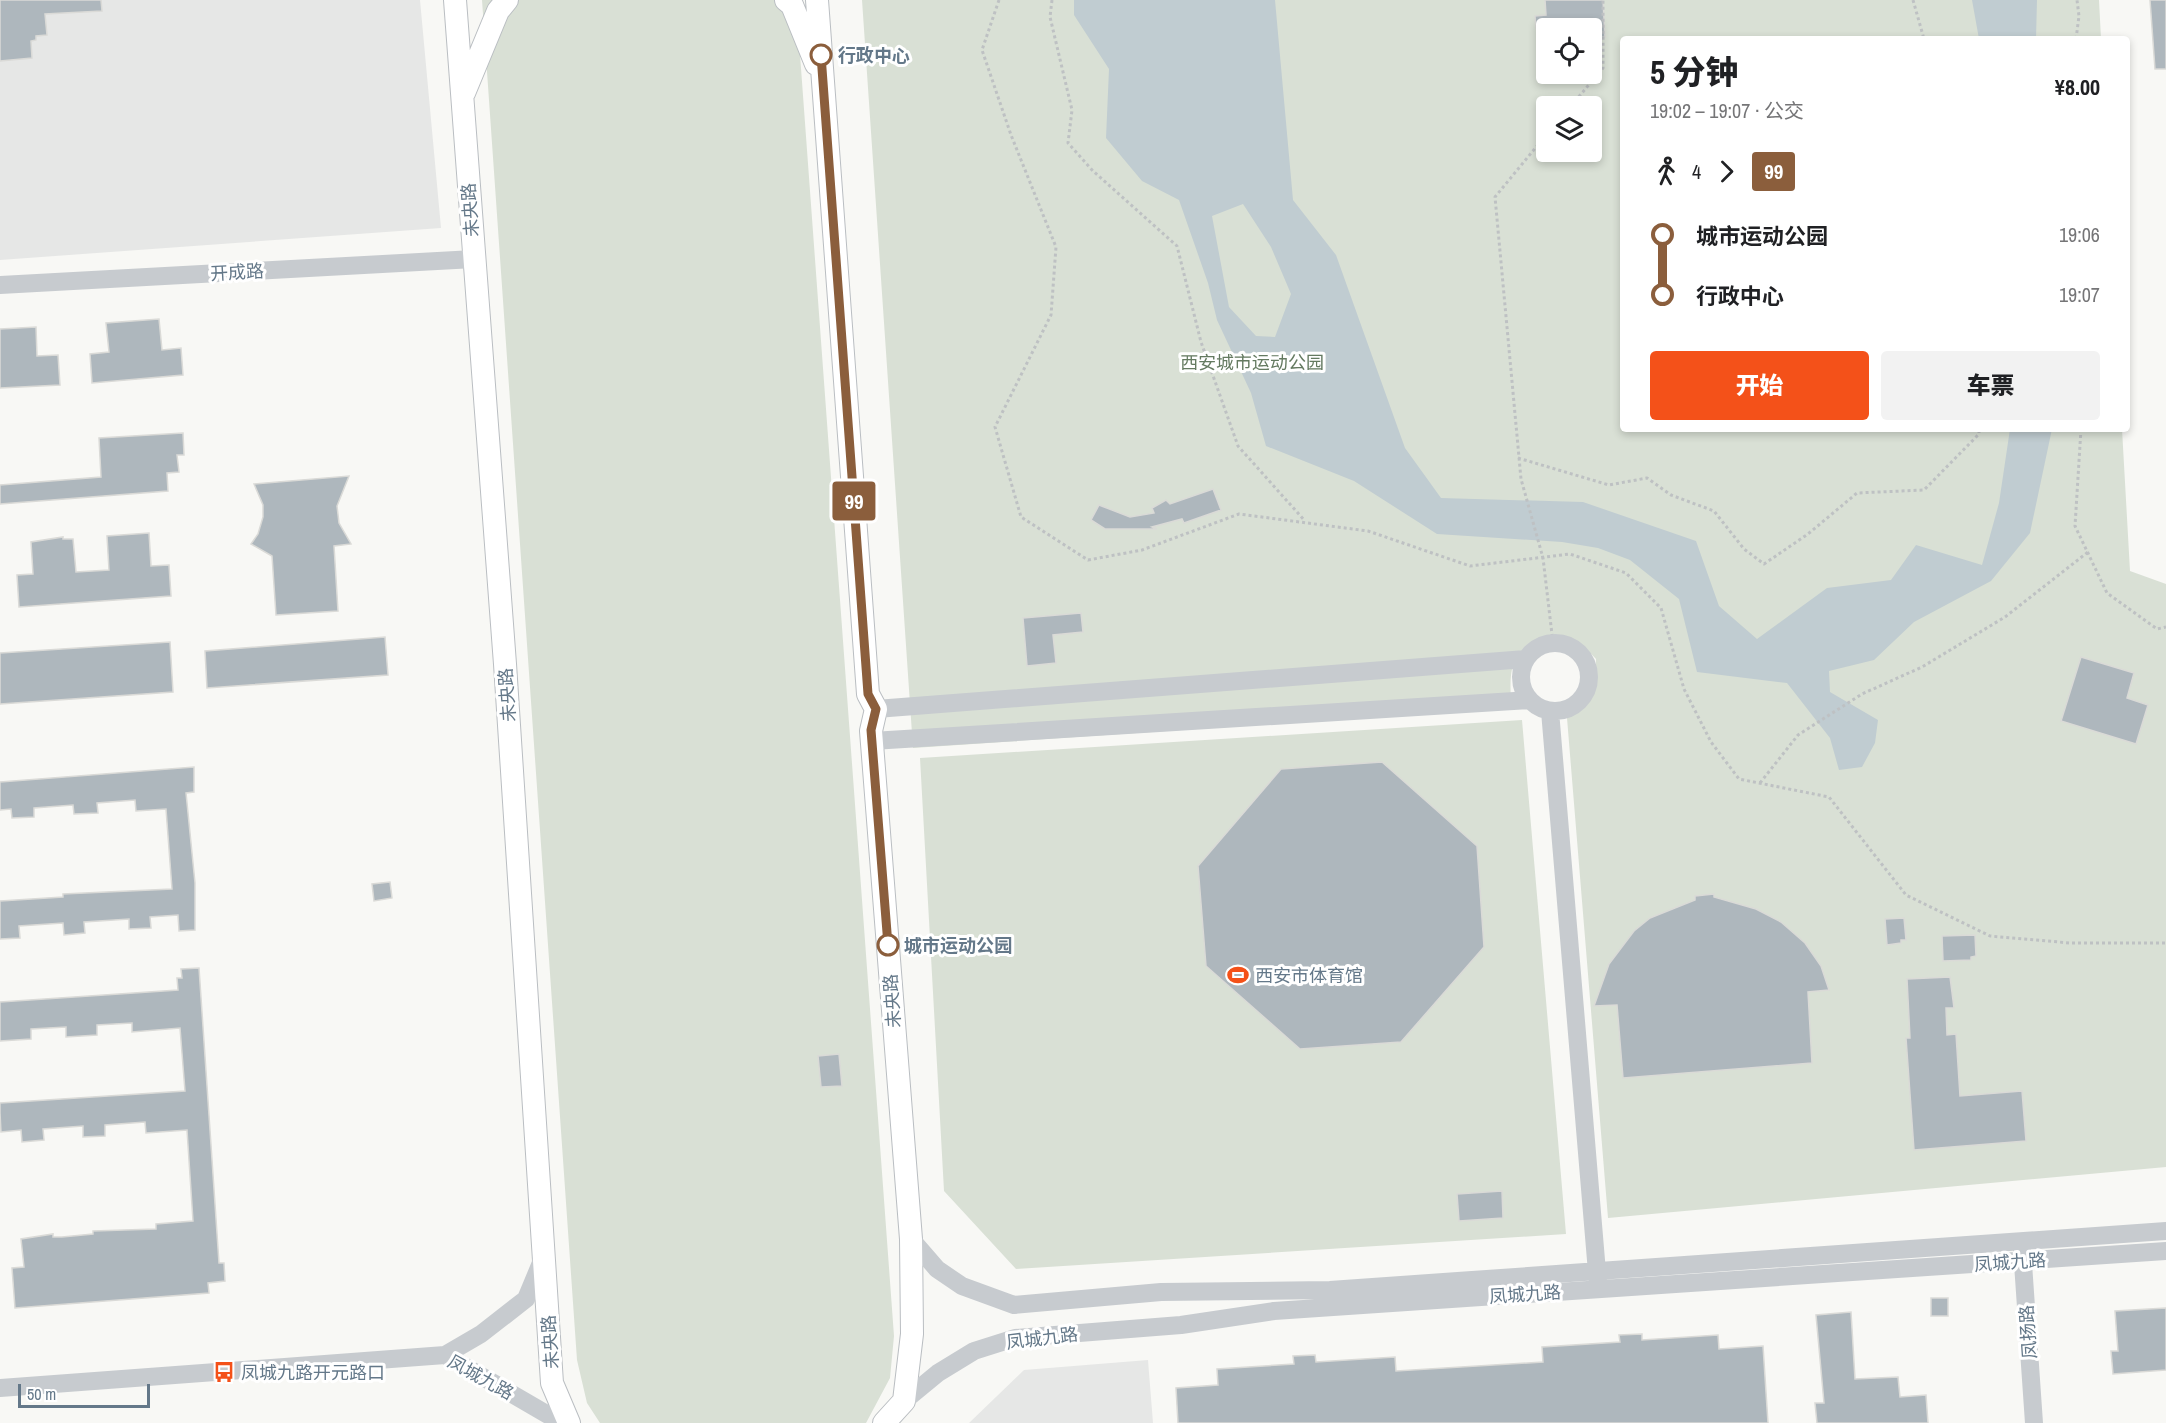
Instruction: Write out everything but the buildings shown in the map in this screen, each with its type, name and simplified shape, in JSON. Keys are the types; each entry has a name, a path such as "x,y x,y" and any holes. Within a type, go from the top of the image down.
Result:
{"main road":[{"name":"未央路","path":"455,0 505,664 552,1383 569,1423"},
{"path":"462,96 498,10 507,0"},
{"path":"786,0 792,5 824,82"},
{"name":"未央路","path":"817,0 868,694 876,709 872,741 911,1239 912,1334 904,1401"},
{"path":"884,1423 904,1401"}],"street":[{"name":"开成路","path":"0,285 474,259"},
{"path":"872,741 1530,700 1550,711 1572,706 1581,698 1589,677 1582,656 1574,649 1553,643 1542,645 1526,659 1521,680 1530,700"},
{"path":"876,709 1526,659"},
{"path":"1550,711 1597,1280"},
{"name":"凤城九路","path":"904,1401 938,1373 974,1351 1015,1338 1181,1325 1274,1311 1597,1280 2022,1241 2166,1231"},
{"name":"凤城九路","path":"911,1239 937,1269 962,1286 1014,1305 1161,1292 1330,1290 1597,1280 2023,1261 2166,1251"},
{"name":"凤扬路","path":"2022,1241 2034,1423"},
{"path":"445,1355 481,1334 526,1299 544,1256"},
{"name":"凤城九路","path":"0,1388 445,1355 562,1423"}],"path":[{"path":"999,0 982,50 1011,135 1056,247 1051,315 995,427 1021,517 1088,560 1142,550 1239,514 1368,531 1470,566 1570,554 1626,573 1661,608 1684,689 1711,742 1739,779 1829,797 1905,895 1990,936 2070,943 2166,943"},
{"path":"1052,0 1050,17 1072,110 1068,143 1093,171 1177,246 1201,342 1238,446 1306,523"},
{"path":"1579,96 1603,68 1603,0"},
{"path":"1913,0 1923,36"},
{"path":"2076,36 2079,16 2077,0"},
{"path":"1536,147 1495,197 1518,458 1521,479 1543,558 1553,643"},
{"path":"1518,458 1609,485 1647,478 1671,495 1714,511 1744,549 1764,564 1808,534 1857,493 1924,490 1979,432"},
{"path":"2081,432 2075,526 2107,593 2157,628 2166,627"},
{"path":"1760,783 1798,735 1862,694 1922,667 2005,617 2088,552"}],"shaded area":[{"path":"0,0 420,0 441,228 0,260"},
{"path":"1074,0 1275,0 1293,200 1336,255 1405,448 1441,498 1583,502 1696,541 1719,606 1757,639 1827,588 1891,580 1916,545 1982,565 1999,503 2010,432 2051,432 2030,533 1991,581 1914,622 1874,660 1829,671 1830,692 1878,720 1875,743 1862,767 1839,770 1830,738 1787,683 1697,672 1679,599 1630,560 1598,548 1562,542 1437,534 1354,481 1266,446 1251,393 1217,320 1208,283 1179,200 1142,181 1106,138 1109,69 1074,15","holes":["1243,204 1271,247 1291,294 1275,337 1256,336 1229,307 1212,216"]},
{"path":"1972,0 2037,0 2036,36 1978,36"},
{"path":"1148,1360 1153,1423 969,1423 1024,1370"}],"green space":[{"path":"482,0 796,0 894,1336 890,1378 866,1423 600,1423 587,1403 577,1360"},
{"name":"西安城市运动公园","path":"862,0 2099,0 2101,36 1620,36 1620,432 2122,432 2130,571 2166,584 2166,1167 1608,1218 1567,718 1592,694 1596,659 1586,649 1563,637 1541,638 1530,643 1521,653 1513,666 1511,708 913,748"},
{"name":"西安市体育馆","path":"1522,720 1566,1234 1016,1269 944,1191 920,758"}],"bus line":[{"name":"99","path":"821,55 868,694 876,709 871,730 888,945"}],"place":[{"name":"行政中心","path":"821,55"},
{"name":"城市运动公园","path":"888,945"},
{"name":"西安市体育馆","path":"1238,975"},
{"name":"凤城九路开元路口","path":"224,1372"}]}
